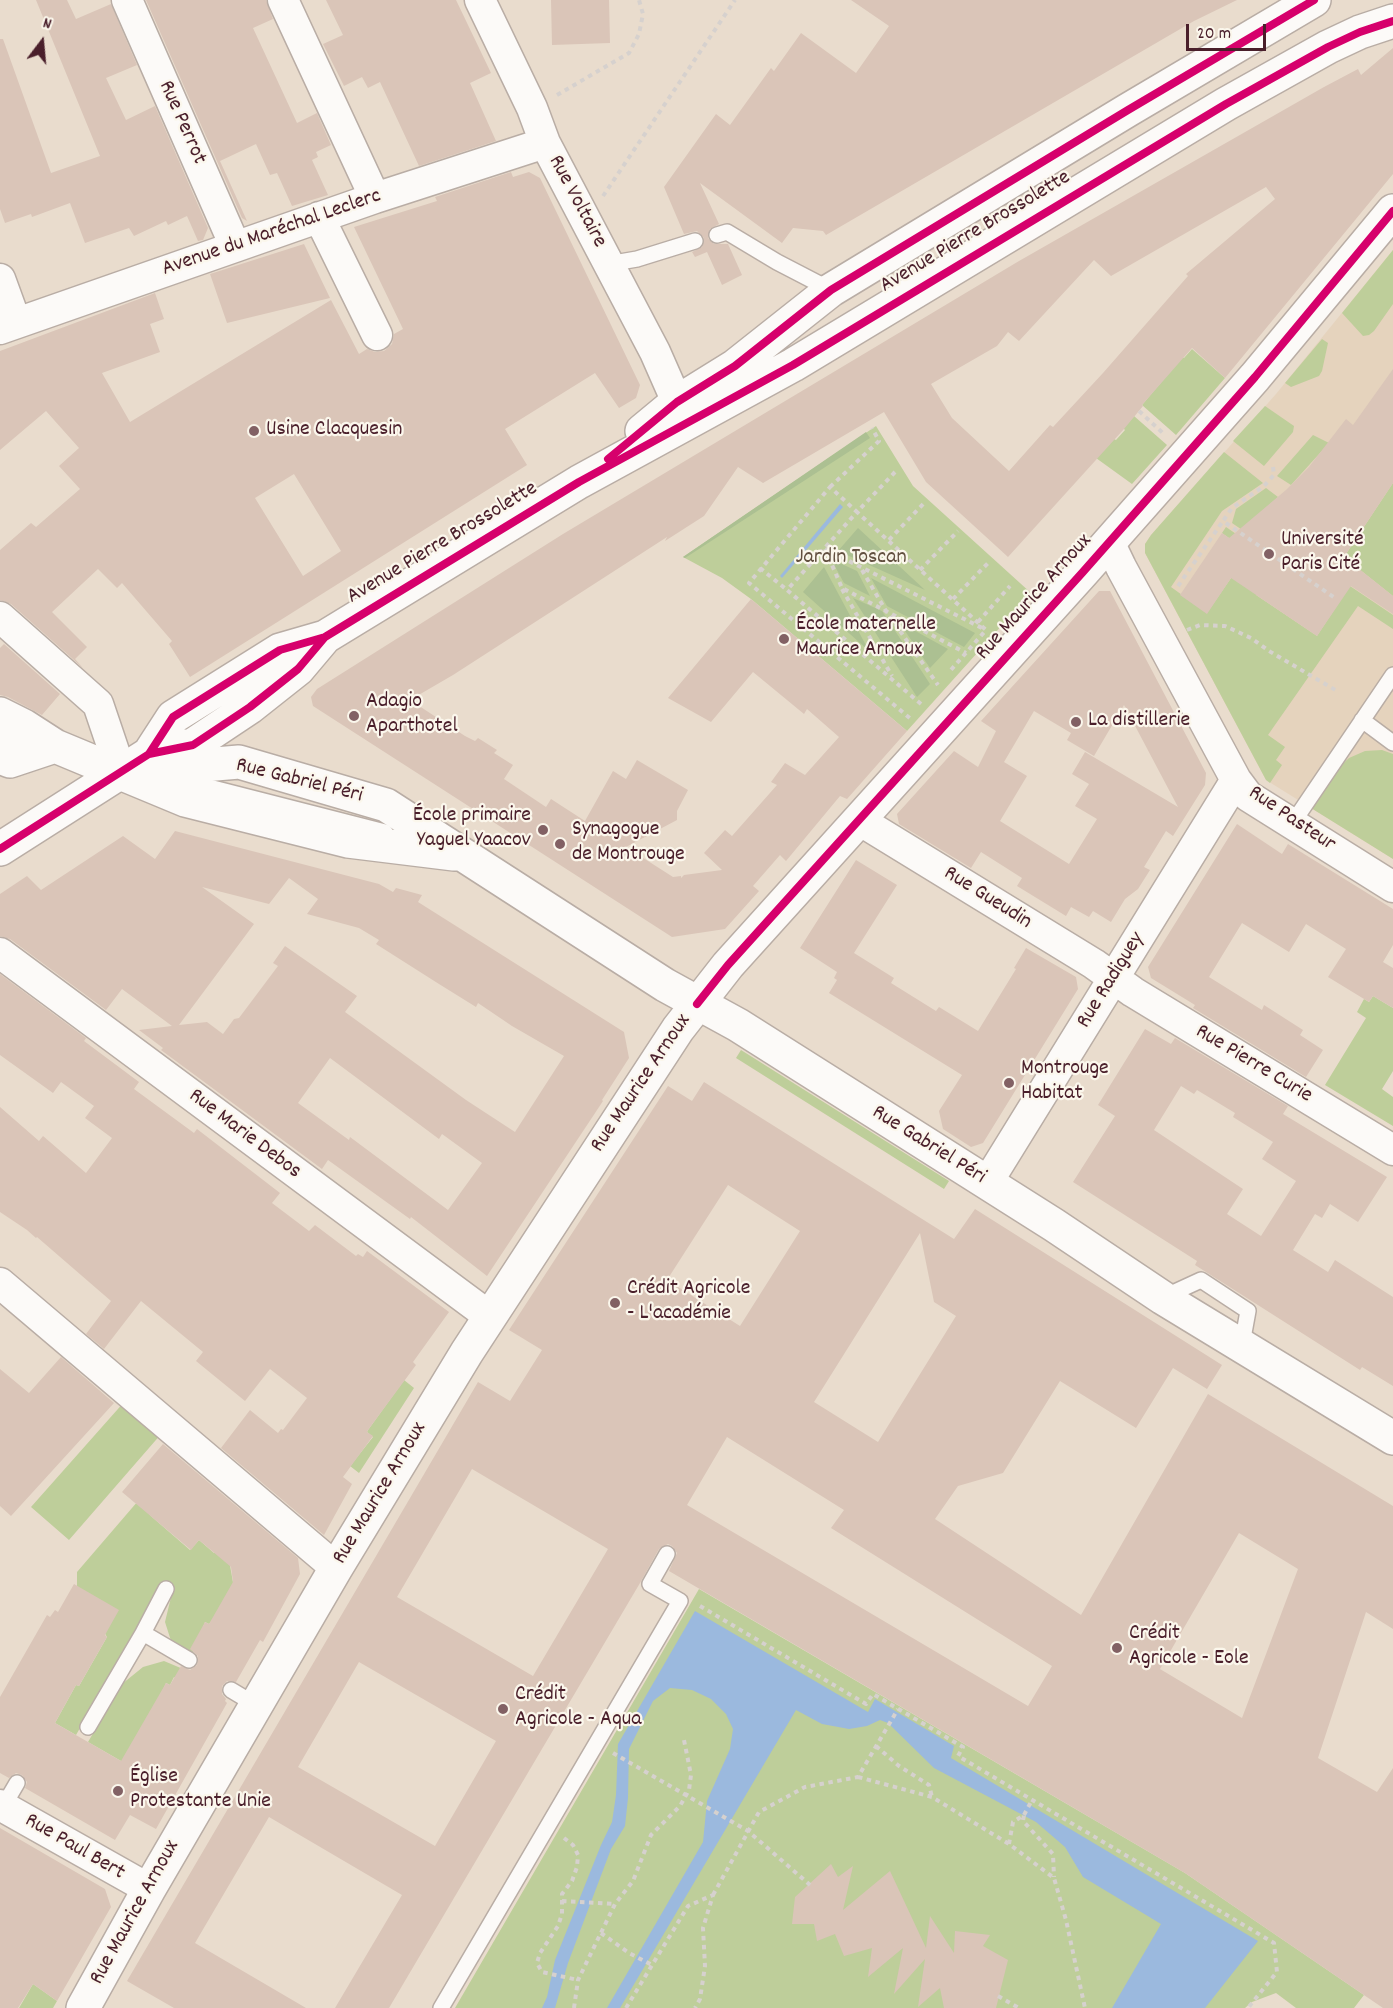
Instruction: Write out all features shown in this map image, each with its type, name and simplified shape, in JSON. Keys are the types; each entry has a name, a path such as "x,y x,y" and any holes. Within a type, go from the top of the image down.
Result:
{"main road":[{"name":"Avenue Pierre Brossolette","path":"579,482 677,402 735,366 831,290 1137,104 1314,0"},
{"name":"Avenue Pierre Brossolette","path":"0,849 149,754 173,717 280,650 325,637 579,482 793,364 1226,104 1328,47 1360,32 1393,21"},
{"name":"Rue Maurice Arnoux","path":"83,2008 149,1889 244,1698 336,1568 489,1316 678,1029 728,965 1109,542 1269,360 1393,210"},
{"path":"0,714 55,746 121,772"},
{"path":"0,757 10,761 55,746"},
{"name":"Rue Gabriel Péri","path":"121,772 239,762 386,805 664,985 738,1025 1054,1225 1163,1298 1393,1438"},
{"name":"Rue Gabriel Péri","path":"121,772 185,800 348,841 462,855"}],"street":[{"name":"Rue Perrot","path":"127,0 235,246"},
{"path":"283,0 375,198"},
{"name":"Rue Voltaire","path":"480,0 532,108 545,143 655,352 677,402"},
{"name":"Avenue du Maréchal Leclerc","path":"8,326 319,217 545,143"},
{"path":"319,217 377,336"},
{"path":"0,279 8,326"},
{"name":"Rue Pasteur","path":"1109,542 1236,780 1248,796 1393,887"},
{"path":"0,617 98,704 121,772"},
{"name":"Rue Radiguey","path":"987,1183 1236,780"},
{"name":"Rue Gueudin","path":"860,820 1094,964 1113,979"},
{"name":"Rue Marie Debos","path":"0,953 489,1316"},
{"name":"Rue Pierre Curie","path":"1113,979 1393,1150"},
{"path":"0,1283 336,1568"},
{"name":"Rue Paul Bert","path":"7,1798 149,1889"}],"lane":[{"path":"717,235 727,232 777,262 831,290"},
{"path":"608,264 637,259 695,241"},
{"path":"1292,824 1393,675"},
{"path":"1362,720 1393,743"},
{"path":"0,733 19,742 55,746"},
{"path":"441,2008 680,1601 650,1584 667,1554"},
{"path":"88,1727 166,1589"},
{"path":"143,1633 189,1659"}],"path":[{"path":"554,97 630,53 639,34 643,14 639,0"},
{"path":"586,221 735,0"},
{"path":"1139,411 1172,440"},
{"path":"872,428 879,441 830,487 748,583 915,723"},
{"path":"1178,586 1232,508 1264,486 1274,475 1273,467"},
{"path":"787,590 895,472"},
{"path":"830,487 986,630"},
{"path":"889,540 925,502"},
{"path":"1223,521 1335,598"},
{"path":"920,570 958,531"},
{"path":"825,549 986,630"},
{"path":"825,549 842,588 893,678"},
{"path":"953,600 990,562"},
{"path":"760,568 921,704 927,697"},
{"path":"861,568 886,611 938,685"},
{"path":"978,622 1010,586"},
{"path":"842,588 966,653"},
{"path":"1187,630 1200,625 1225,626 1251,638 1337,692"},
{"path":"932,691 986,630"},
{"path":"680,1601 692,1601 866,1704 873,1694 963,1748 958,1756 1031,1802 1274,1943 1277,1971 1248,2008"},
{"path":"858,1777 898,1709"},
{"path":"574,2008 578,1980 615,1904 633,1881 651,1835 674,1814 689,1790 691,1775 684,1740"},
{"path":"876,1746 899,1766 929,1785 932,1797"},
{"path":"613,1753 748,1831 810,1885"},
{"path":"695,2008 699,1999 705,1966 704,1928 713,1895 759,1812 805,1786 858,1777 932,1797 1009,1845 1054,1878"},
{"path":"1031,1802 1023,1821 1053,1854 1054,1878 1066,1920 1084,2008"},
{"path":"1009,1845 1013,1822 1024,1815"},
{"path":"546,1828 573,1845 578,1855 572,1881 562,1894 562,1914 558,1926 540,1953 537,1963 542,1972 578,1980"},
{"path":"626,2008 688,1906 713,1895"},
{"path":"562,1901 615,1904"},
{"path":"601,1933 629,1953 652,1965"},
{"path":"998,1996 1019,2008"}],"shaded area":[{"name":"Université Paris Cité","path":"1393,250 1393,859 1266,780 1145,553 1145,544 1276,394"}],"green space":[{"path":"1393,250 1393,304 1374,331 1363,336 1342,313"},
{"path":"1322,339 1328,343 1319,376 1291,387 1285,383"},
{"path":"1192,349 1225,378 1176,435 1142,405 1182,357 1184,358"},
{"path":"1265,406 1294,426 1293,432 1264,466 1233,441"},
{"path":"1134,416 1167,445 1132,484 1096,458 1114,439 1116,440"},
{"name":"Jardin Toscan","path":"876,426 913,486 1031,593 907,731 751,599 722,578 683,557"},
{"path":"866,432 870,438 685,558 683,557"},
{"path":"1313,435 1329,443 1291,485 1277,476"},
{"path":"1224,452 1263,483 1222,511 1171,587 1207,613 1249,552 1222,533 1226,527 1278,563 1256,595 1317,636 1342,598 1232,523 1236,509 1266,488 1278,497 1252,520 1393,615 1393,629 1358,606 1268,735 1285,747 1276,760 1282,765 1270,783 1266,780 1145,553 1145,544 1151,535"},
{"path":"1393,483 1393,596 1344,557"},
{"path":"858,528 925,590 838,551"},
{"path":"831,559 857,571 870,596 844,583"},
{"path":"824,567 869,651 803,592"},
{"path":"871,578 975,633 964,647 887,606"},
{"path":"853,598 882,611 930,684 917,697"},
{"path":"899,622 948,649 930,668"},
{"path":"1382,750 1393,754 1393,859 1311,808 1337,769 1349,758 1365,751"},
{"path":"1373,996 1393,1008 1393,1071 1382,1089 1393,1097 1393,1126 1325,1085 1366,1018 1357,1012 1364,999 1369,1002"},
{"path":"741,1050 949,1181 944,1189 736,1058"},
{"path":"404,1380 414,1388 359,1473 350,1466 373,1437 367,1432 368,1430"},
{"path":"125,1401 162,1433 69,1540 31,1507"},
{"path":"138,1501 152,1517 190,1550 199,1540 214,1553 220,1547 228,1554 235,1594 209,1624 205,1622 198,1643 188,1661 172,1644 165,1622 173,1589 163,1583 76,1735 55,1723 107,1637 77,1586 77,1572"},
{"path":"699,1589 1185,1873 1364,1995 1354,2008 1296,2008 1276,1993 1252,2002 1245,2008 455,2008"},
{"path":"164,1661 183,1669 177,1679 174,1677 170,1685 166,1683 128,1765 88,1742 122,1684 143,1667"},
{"path":"33,1984 57,2001 53,2008 19,2008"}],"water":[{"path":"840,504 843,507 782,578 780,576"},
{"path":"695,1611 868,1712 875,1699 954,1746 951,1758 1258,1941 1205,2008 1112,2008 1161,1924 1083,1877 1065,1847 1036,1822 934,1768 888,1723 880,1720 867,1726 849,1729 822,1724 796,1710 620,2008 607,2008 703,1842 707,1801 730,1749 733,1729 726,1714 711,1699 692,1690 670,1688 653,1701 629,1749 625,1826 611,1849 568,1963 555,2008 542,2008 547,1997 555,1960 612,1822 616,1795 618,1744"}],"building":[{"path":"36,0 67,0 76,19 111,4 137,65 106,78 126,120 155,106 208,228 203,240 198,241 187,216 168,225 166,221 134,236 129,228 85,243 70,203 32,217 31,214 5,223 0,209 0,39 3,39 51,173 100,156"},
{"path":"146,0 266,0 273,19 253,28 297,123 317,113 331,145 316,152 318,157 312,160 328,195 292,206 277,173 270,175 256,144 220,161 247,221 242,218"},
{"path":"326,0 456,0 491,73 470,83 496,141 419,166 380,82 368,88 362,77 344,86 323,44 343,35"},
{"path":"551,0 609,0 610,43 552,45"},
{"path":"851,0 1237,0 1194,21 826,235 823,231 793,228 782,243 700,183 719,224 710,229 708,238 714,244 728,244 742,275 722,285 707,252 695,257 692,252 702,247 704,238 697,231 684,234 664,187 716,114 730,125 771,68 774,71 801,33 856,73 889,26"},
{"path":"1393,48 1393,174 1225,378 1192,348 1124,429 1008,557 926,482 884,412 763,483 738,467 704,516 665,541 667,537 453,675 410,700 465,736 475,741 478,738 497,750 494,753 513,765 504,779 546,807 551,799 585,821 613,771 626,779 637,760 688,790 677,811 677,820 626,847 673,877 681,876 681,878 684,875 722,870 704,853 725,830 732,836 777,785 771,782 785,763 805,775 839,737 807,709 804,714 753,672 711,722 668,698 751,599 907,731 847,799 840,796 786,861 780,855 753,886 759,891 725,929 672,937 313,706 311,697 317,689 563,534 1019,261 1324,87 1358,69 1361,75","holes":["1266,187 1275,199 1186,274 1188,276 1103,373 1053,427 1050,425 1009,471 952,418 931,384 997,346 1008,332 1019,341 1094,260 1111,276"]},
{"path":"511,172 513,177 529,172 540,178 640,385 636,398 619,408 595,373 505,429 527,465 190,677 169,644 172,641 122,583 117,588 98,569 52,612 87,647 75,659 83,668 11,604 0,600 0,550 31,523 36,527 80,489 59,466 79,448 46,411 0,450 0,351 155,293 164,319 150,324 160,352 102,373 130,422 331,300 359,354 367,349 375,352 384,351 392,344 394,334 403,329 354,227 437,201 435,197","holes":["294,474 341,551 303,576 255,498"]},
{"path":"304,244 330,298 227,323 210,274"},
{"path":"1393,369 1393,483 1344,557 1393,596 1393,614 1351,586 1317,636 1231,578 1207,614 1180,595 1222,533 1229,538 1286,490 1309,467 1346,419 1353,425"},
{"path":"1099,591 1110,591 1206,773 1205,785 1173,836 1166,831 1144,867 1150,870 1138,889 1125,899 1111,922 1093,911 1089,917 1071,907 1066,916 1017,886 1022,878 981,852 971,868 899,824 897,814 954,751 978,767 996,731 981,721","holes":["1124,705 1178,807 1085,752 1072,774 1089,784 1075,806 1097,819 1069,864 1000,821 1027,776 1004,762 1034,711 1071,733 1067,740 1094,756"]},
{"path":"4,644 60,694 42,715 0,695 0,648"},
{"path":"1237,824 1282,854 1288,844 1393,909 1393,945 1383,962 1393,968 1393,1008 1373,996 1369,1002 1328,977 1346,949 1306,924 1289,952 1242,923 1209,977 1262,1010 1264,1005 1303,1030 1300,1035 1323,1050 1306,1077 1193,1008 1195,1005 1151,978 1148,967"},
{"path":"175,831 379,884 393,892 396,888 422,895 418,902 624,1032 629,1058 487,1276 411,1217 410,1219 328,1160 322,1169 161,1050 163,1048 139,1030 172,1026 122,989 106,1010 10,939 0,936 0,894 27,876 41,890 123,836 155,859","holes":["289,878 318,899 307,914 359,928 379,940 376,944 439,984 476,1007 478,1003 564,1056 515,1132 466,1100 345,1012 357,996 285,946 273,963 278,966 239,1018 234,1019 223,1034 207,1022 179,1025 254,924 202,887 269,904","330,1058 439,1139 442,1134 482,1163 448,1210 350,1137 349,1140 298,1103"]},
{"path":"856,860 897,885 854,953 894,978 891,983 936,1011 939,1007 978,1031 1016,969 1014,968 1026,948 1076,977 1078,989 983,1143 971,1147 943,1129 939,1111 962,1075 829,993 837,980 834,978 837,972 800,948"},
{"path":"0,974 86,1038 84,1041 139,1082 134,1089 194,1133 197,1129 280,1193 272,1203 309,1231 315,1225 356,1256 358,1254 363,1257 367,1251 449,1312 413,1362 416,1365 368,1430 367,1432 373,1436 343,1477 352,1484 324,1535 221,1448 250,1410 278,1433 281,1429 283,1430 307,1398 270,1369 245,1401 196,1361 203,1352 141,1301 104,1349 86,1334 111,1301 37,1237 0,1212 0,1107 39,1141 43,1136 86,1173 112,1138 85,1118 94,1106 61,1082 53,1093 0,1055"},
{"path":"1145,1029 1171,1044 1175,1038 1288,1106 1283,1114 1387,1177 1358,1222 1330,1204 1322,1218 1315,1214 1293,1250 1328,1272 1335,1260 1393,1297 1393,1386 1362,1367 1360,1370 1195,1265 1197,1261 1073,1182 1115,1116 1098,1105","holes":["1181,1086 1194,1094 1197,1090 1235,1113 1233,1117 1273,1142 1262,1159 1296,1181 1261,1236 1227,1214 1243,1189 1154,1130"]},
{"path":"704,1082 954,1239 975,1209 1222,1365 1207,1389 1173,1368 1136,1428 1060,1381 1003,1473 958,1486 935,1519 1081,1615 1208,1394 1393,1506 1393,1629 1366,1612 1318,1758 1377,1792 1393,1768 1393,2008 1383,2008 1185,1873 669,1571 677,1553 668,1544 659,1549 389,2008 335,2008 402,1895 269,1817 195,1943 306,2008 174,2008 127,1981 478,1382 510,1401 542,1350 509,1330 668,1086 692,1101","holes":["728,1185 800,1231 740,1326 667,1280","920,1233 934,1302 956,1316 878,1442 814,1402","727,1437 844,1510 831,1528 1052,1666 1028,1706 687,1505","472,1469 608,1549 533,1676 397,1597","1239,1533 1298,1569 1242,1718 1160,1669","359,1662 496,1741 435,1846 298,1767"]},
{"path":"61,1357 114,1403 11,1516 0,1506 0,1369 29,1393"},
{"path":"163,1444 298,1558 300,1574 263,1642 260,1640 236,1682 227,1681 222,1686 222,1694 227,1703 156,1829 130,1815 115,1840 25,1788 27,1782 22,1775 16,1773 9,1778 0,1773 0,1697 47,1615 50,1617 55,1610 58,1612 74,1584 119,1610 105,1635 107,1637 55,1723 121,1761 166,1683 170,1685 181,1666 190,1670 197,1665 198,1656 190,1649 205,1622 209,1624 233,1582 231,1567 199,1540 191,1550 122,1492"},
{"path":"0,1828 105,1889 111,1907 57,2001 33,1984 18,2008 0,2008"},
{"path":"831,1864 838,1877 853,1866 843,1910 890,1871 926,1948 930,1916 954,1953 955,1931 990,1935 983,1946 1008,1960 996,2008 944,2008 940,1988 918,2007 925,1959 894,1994 903,1948 868,1977 872,1948 844,1956 835,1934 817,1941 814,1924 792,1924 795,1897"}],"cycle path":[{"path":"608,459 677,402 735,366 831,290 1314,0"},
{"path":"149,754 173,717 280,650 325,637 579,482 793,365 1226,104 1328,47 1360,32 1393,21"},
{"path":"697,1004 728,965 1082,573 1255,377 1393,211"},
{"path":"0,849 149,754 193,745 250,707 298,669 325,637"}],"place":[{"name":"Usine Clacquesin","path":"254,431"},
{"name":"Université Paris Cité","path":"1269,554"},
{"name":"École maternelle Maurice Arnoux","path":"784,639"},
{"name":"Adagio Aparthotel","path":"354,716"},
{"name":"La distillerie","path":"1076,722"},
{"name":"École primaire Yaguel Yaacov","path":"543,830"},
{"name":"Synagogue de Montrouge","path":"560,844"},
{"name":"Montrouge Habitat","path":"1009,1083"},
{"name":"Crédit Agricole - L'académie","path":"615,1303"},
{"name":"Crédit Agricole − Eole","path":"1117,1648"},
{"name":"Crédit Agricole − Aqua","path":"503,1709"},
{"name":"Église Protestante Unie","path":"118,1791"}]}
